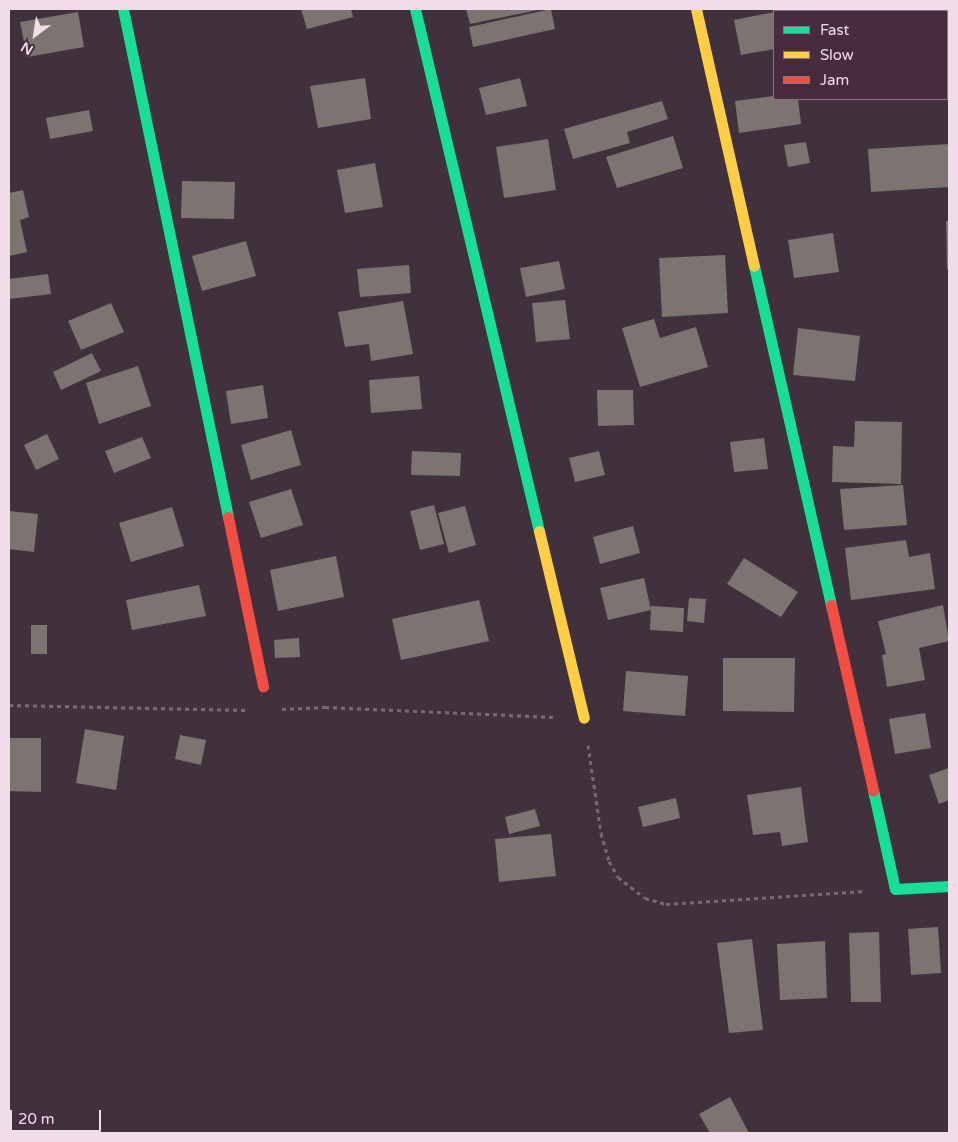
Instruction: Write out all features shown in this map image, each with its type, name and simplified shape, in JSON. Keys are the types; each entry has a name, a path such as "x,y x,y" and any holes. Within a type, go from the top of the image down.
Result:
{"street":[{"path":"124,9 263,686"},
{"path":"415,9 584,718"},
{"path":"696,9 895,889 949,886"}],"path":[{"path":"9,705 248,710"},
{"path":"277,709 325,707 584,718 601,833 609,861 618,877 645,898 666,904 895,889"}],"building":[{"path":"301,9 351,9 353,17 307,29"},
{"path":"466,9 538,9 538,10 470,24"},
{"path":"551,9 555,29 473,47 469,27"},
{"path":"877,9 949,9 949,43 948,10"},
{"path":"78,12 84,47 27,57 20,22"},
{"path":"773,12 773,49 741,55 734,20"},
{"path":"365,78 371,119 318,128 310,86"},
{"path":"520,78 527,106 486,115 479,88"},
{"path":"773,96 773,100 798,100 801,124 739,133 735,101"},
{"path":"662,101 668,119 627,132 630,143 573,159 564,129"},
{"path":"89,110 93,131 50,139 46,118"},
{"path":"673,136 683,168 617,188 606,157"},
{"path":"548,139 556,190 504,198 496,147"},
{"path":"806,142 810,163 788,167 784,145"},
{"path":"949,144 949,187 871,192 868,149"},
{"path":"375,163 383,207 345,213 337,170"},
{"path":"182,181 235,182 234,219 181,218"},
{"path":"23,190 29,217 20,220 27,252 9,256 9,193"},
{"path":"946,221 949,221 949,269 947,269"},
{"path":"833,233 839,272 794,278 788,240"},
{"path":"246,241 256,276 202,291 192,256"},
{"path":"725,255 728,313 662,317 659,258"},
{"path":"559,261 565,289 526,297 520,268"},
{"path":"409,265 411,293 360,297 357,269"},
{"path":"48,274 51,294 9,299 9,279"},
{"path":"565,300 570,339 536,342 532,303"},
{"path":"403,301 413,354 371,361 369,344 345,347 338,312"},
{"path":"111,303 124,332 81,350 68,321"},
{"path":"654,319 660,338 696,327 708,367 640,387 622,328"},
{"path":"798,328 860,336 855,381 793,375"},
{"path":"92,353 101,371 61,390 53,372"},
{"path":"138,366 151,406 99,424 86,383"},
{"path":"419,376 422,409 371,413 369,380"},
{"path":"263,385 268,418 231,424 226,391"},
{"path":"597,390 633,390 634,425 598,426"},
{"path":"855,421 902,422 901,484 832,482 833,446 854,447"},
{"path":"291,430 301,465 251,480 241,445"},
{"path":"47,434 59,459 36,470 24,445"},
{"path":"142,437 151,458 114,473 105,451"},
{"path":"764,438 768,469 734,472 730,442"},
{"path":"412,451 461,453 460,476 411,475"},
{"path":"599,451 605,475 575,482 569,458"},
{"path":"903,485 907,525 844,530 840,489"},
{"path":"291,489 303,525 261,538 249,502"},
{"path":"434,505 444,544 420,550 410,511"},
{"path":"465,506 476,545 449,553 438,513"},
{"path":"172,507 184,546 131,562 119,523"},
{"path":"9,511 38,514 34,552 9,549"},
{"path":"633,526 640,553 600,564 593,537"},
{"path":"906,540 909,557 930,553 935,589 851,600 845,548"},
{"path":"336,556 344,597 278,611 270,570"},
{"path":"744,558 798,592 781,617 727,584"},
{"path":"644,578 651,610 608,620 600,588"},
{"path":"199,585 206,616 132,630 126,600"},
{"path":"689,598 706,599 704,623 687,621"},
{"path":"479,600 489,641 401,660 392,619"},
{"path":"943,605 949,641 919,648 925,680 887,687 882,655 886,654 878,621"},
{"path":"651,606 684,608 683,632 650,630"},
{"path":"31,625 47,625 47,654 31,654"},
{"path":"299,638 300,657 275,658 274,640"},
{"path":"723,658 795,658 794,712 723,711"},
{"path":"626,671 688,676 685,716 623,711"},
{"path":"925,713 931,748 895,754 889,719"},
{"path":"85,729 124,736 116,790 76,783"},
{"path":"180,735 206,740 201,765 175,759"},
{"path":"9,738 41,738 41,792 9,791"},
{"path":"949,768 949,800 939,804 929,775"},
{"path":"801,787 808,842 782,846 780,832 753,835 747,795"},
{"path":"676,798 680,818 643,827 638,807"},
{"path":"535,809 540,826 509,834 505,817"},
{"path":"551,834 556,876 499,882 495,839"},
{"path":"938,927 941,973 911,975 908,929"},
{"path":"879,932 881,1002 851,1002 849,933"},
{"path":"752,939 763,1030 729,1033 717,943"},
{"path":"825,941 827,998 780,1000 777,944"},
{"path":"730,1097 749,1133 710,1133 699,1114"}],"traffic: fast":[{"path":"123,9 228,517"},
{"path":"415,9 539,531"},
{"path":"754,266 831,605"},
{"path":"873,790 895,889 949,886"}],"traffic: slow":[{"path":"696,9 754,266"},
{"path":"539,531 584,718"}],"traffic: jam":[{"path":"228,517 263,686"},
{"path":"831,605 873,790"}]}
